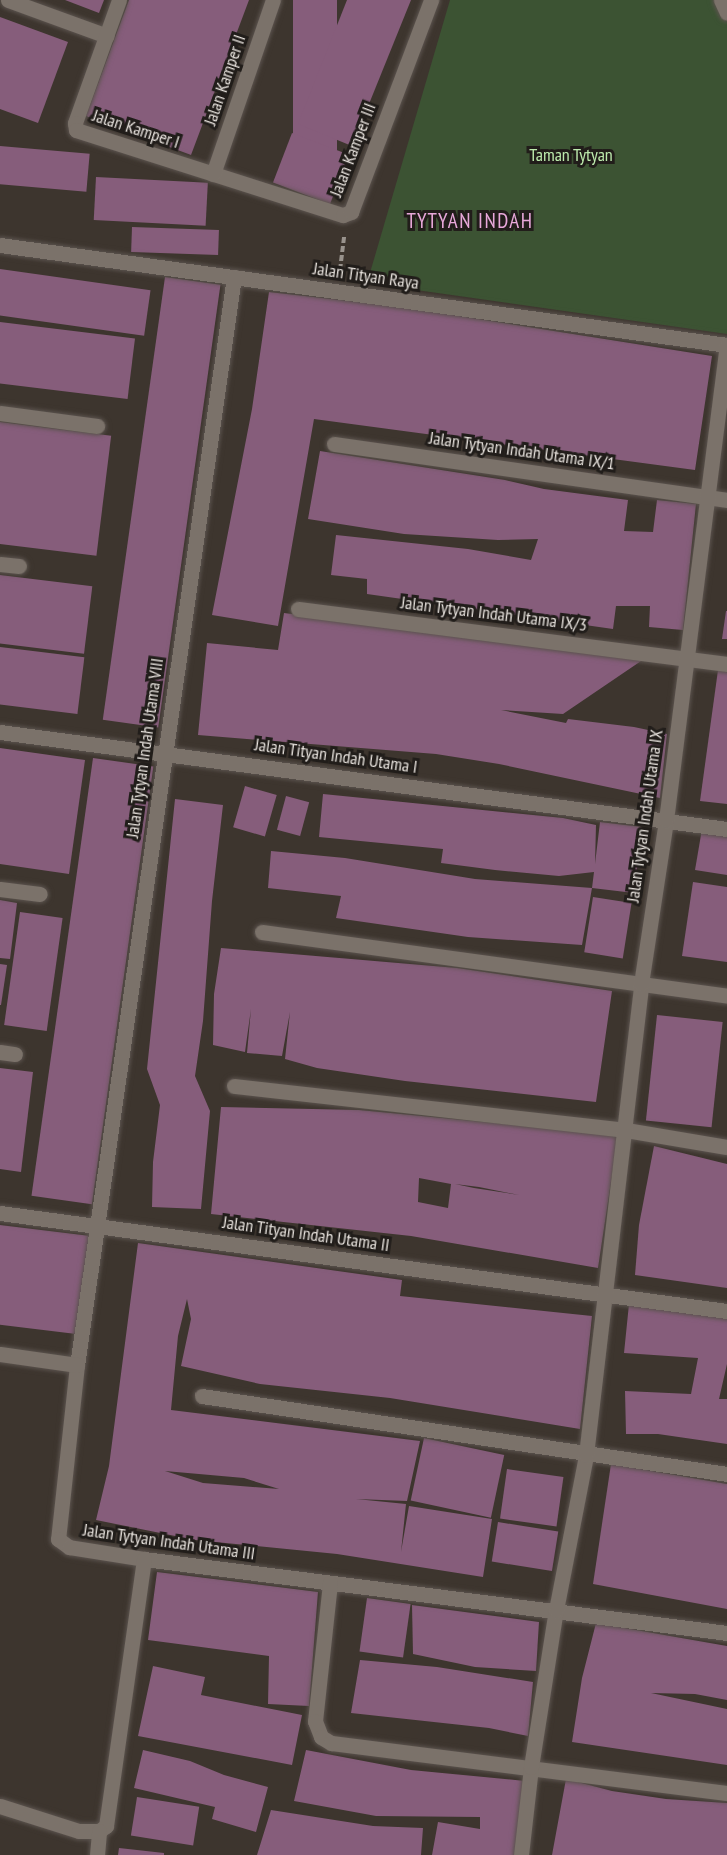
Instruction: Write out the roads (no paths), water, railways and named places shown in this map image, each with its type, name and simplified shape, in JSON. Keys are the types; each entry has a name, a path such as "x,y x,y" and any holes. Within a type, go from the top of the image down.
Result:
{"street":[{"path":"8,0 106,36"},
{"name":"Jalan Kamper I","path":"119,0 75,123 76,130 213,174"},
{"name":"Jalan Kamper II","path":"213,174 273,0"},
{"name":"Jalan Kamper III","path":"213,174 347,215 351,212 431,0"},
{"path":"721,0 727,13"},
{"name":"Jalan Tityan Raya","path":"0,245 727,345"},
{"name":"Jalan Tytyan Indah Utama VIII","path":"98,1226 163,753 234,277"},
{"name":"Jalan Tytyan Indah Utama IX","path":"521,1855 531,1767 556,1610 586,1455 626,1130 641,984 666,820 705,497 727,345"},
{"path":"0,413 97,426"},
{"name":"Jalan Tytyan Indah Utama IX/1","path":"334,444 727,500"},
{"path":"0,564 19,566"},
{"name":"Jalan Tytyan Indah Utama IX/3","path":"298,609 727,663"},
{"name":"Jalan Tityan Indah Utama I","path":"0,732 727,829"},
{"path":"0,889 40,894"},
{"path":"262,932 727,996"},
{"path":"234,1086 626,1130 727,1147"},
{"name":"Jalan Tityan Indah Utama II","path":"0,1213 727,1311"},
{"name":"Jalan Tytyan Indah Utama III","path":"98,1226 77,1365 58,1539 69,1547 144,1559 727,1633"},
{"path":"0,1354 77,1365"},
{"path":"202,1396 586,1455 727,1474"},
{"path":"0,1806 79,1831 99,1831 106,1826 144,1559"},
{"path":"330,1583 315,1721 321,1737 331,1743 727,1793"},
{"path":"97,1855 99,1831"}],"district":[{"name":"TYTYAN INDAH","path":"470,221"}],"park label":[{"name":"Taman Tytyan","path":"571,155"}]}
